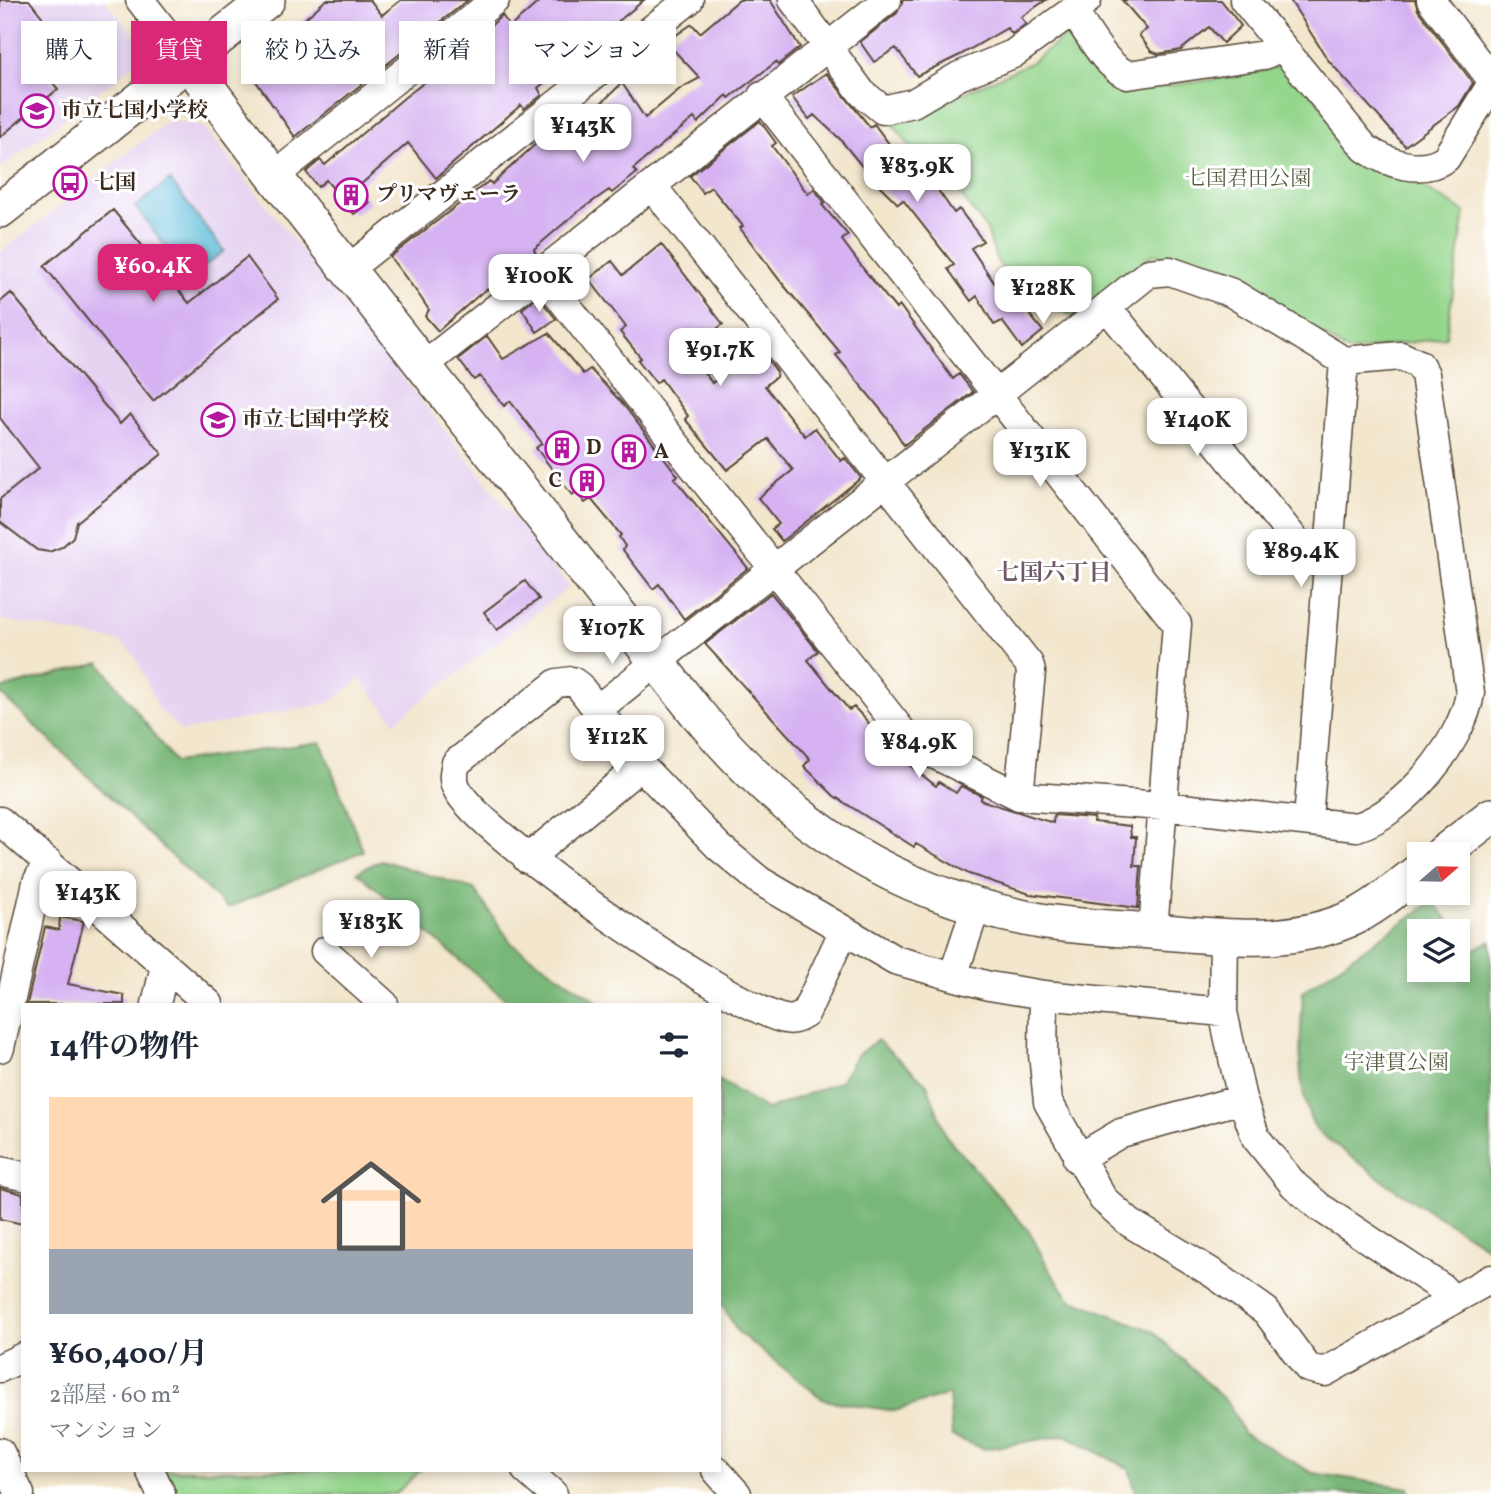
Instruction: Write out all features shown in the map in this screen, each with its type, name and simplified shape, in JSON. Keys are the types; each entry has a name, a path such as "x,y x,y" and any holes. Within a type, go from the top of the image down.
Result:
{"street":[{"path":"140,0 156,21"},
{"path":"274,176 495,0"},
{"path":"347,270 689,0"},
{"path":"793,0 875,106 883,110 897,109 936,92 959,76 1013,54 1080,5 1112,63 1120,72 1128,75 1264,55 1281,47"},
{"path":"423,366 887,0"},
{"path":"1244,0 1365,148 1415,168 1436,164 1446,158 1491,85"},
{"path":"1431,0 1491,79"},
{"path":"227,29 254,4"},
{"path":"0,210 162,84"},
{"path":"205,84 347,270 734,758 793,813 824,835 884,871 976,907 1047,922 1153,931 1281,938 1328,927 1371,907 1407,880"},
{"path":"762,96 1177,624 1153,931"},
{"path":"652,186 1029,664 1031,672 1019,796"},
{"path":"541,273 775,569 908,739 1019,796 1163,806 1357,827 1375,821 1440,762 1468,706 1470,693 1425,374 1419,364 1401,356 1344,361 1232,293 1170,271 1149,273 885,484 775,569 656,662 598,709"},
{"path":"1107,307 1304,551 1327,568"},
{"path":"1308,820 1344,361"},
{"path":"843,933 805,1014 798,1018 782,1019 704,979 527,859 484,823 457,790 454,780 456,763 557,683 572,681 598,709 641,765 719,847 760,881 843,933 895,960 953,976 1044,995 1223,1012"},
{"path":"527,859 641,765"},
{"path":"1457,842 1491,816"},
{"path":"0,821 208,1003"},
{"path":"0,1048 37,882 47,862"},
{"path":"953,976 976,907"},
{"path":"1224,936 1223,1012 1242,1099 1256,1138 1294,1185 1321,1208 1442,1288 1453,1300"},
{"path":"325,951 383,1003"},
{"path":"156,1003 165,966"},
{"path":"1044,995 1043,1054 1048,1102 1077,1159 1103,1199 1130,1223 1214,1274 1266,1311 1308,1368 1325,1372 1491,1279"},
{"path":"1077,1159 1121,1133 1242,1099"},
{"path":"0,1171 21,1176"},
{"path":"0,1368 21,1358"},
{"path":"0,1452 20,1494"},
{"path":"151,1472 161,1494"},
{"path":"528,1472 552,1494"},
{"path":"718,1472 737,1494"}],"shaded area":[{"path":"0,0 105,0 131,32 131,66 117,77 117,21 21,21 21,84 108,84 0,169"},
{"name":"市立七国中学校","path":"169,120 204,127 569,587 395,722 360,679 329,703 181,731 158,708 135,656 121,642 0,619 0,253"}],"green space":[{"name":"七国君田公園","path":"1066,36 1079,37 1122,92 1246,75 1288,64 1369,166 1415,183 1465,212 1446,337 1349,352 1243,283 1153,254 1075,317 1035,298 1013,283 996,259 987,230 957,190 936,179 893,125 1030,63"},
{"path":"100,663 175,762 321,742 363,851 227,908 0,693 0,689"},
{"path":"381,860 474,889 512,944 600,1003 510,1003 357,872"},
{"name":"宇津貫公園","path":"1427,905 1436,905 1447,919 1407,919"},
{"name":"宇津貫公園","path":"1407,919 1407,982 1470,982 1470,946 1473,950 1491,940 1490,1249 1393,1188 1317,1131 1309,1115 1301,1081 1303,991"},
{"path":"877,1040 927,1084 946,1136 1029,1231 1049,1269 1070,1299 1153,1331 1230,1405 1243,1433 1313,1473 1409,1488 1410,1494 1137,1494 1129,1469 1066,1435 984,1449 952,1436 949,1394 895,1411 824,1400 738,1332 721,1303 721,1081 767,1110 841,1081 856,1056"},
{"path":"164,1472 419,1472 395,1494 174,1494"}],"water":[{"path":"170,180 224,251 189,277 135,207"}],"building":[{"path":"0,0 29,0 45,21 21,21 21,84 54,84 58,89 0,137"},
{"path":"326,0 370,0 382,15 401,0 468,0 441,21 399,21 399,55 385,66 385,21 302,21"},
{"path":"541,0 644,0 619,21 517,21"},
{"path":"739,0 770,0 800,47 729,98 727,95 698,123 694,118 633,169 637,173 612,193 609,190 576,213 534,249 536,254 522,267 480,294 438,331 425,316 429,310 390,257 489,181 492,184 540,140 543,144 586,109 590,114 621,84 645,118 681,88 700,78 676,53 676,35 692,24 700,33"},
{"path":"903,0 1046,0 1021,17 1026,24 1012,34 1007,28 917,76 896,48 874,62 860,42 897,13"},
{"path":"1122,0 1221,0 1241,26 1223,43 1209,27 1181,50 1158,54 1151,51 1139,35 1147,29"},
{"path":"1290,0 1415,0 1418,10 1473,83 1459,106 1405,146 1328,60"},
{"path":"502,15 509,26 509,84 543,84 538,88 542,95 524,109 521,105 436,178 408,143 358,187 370,203 354,214 326,180 318,187 306,172 320,160 325,165 422,84 495,84 495,22"},
{"path":"826,73 870,127 874,124 895,152 893,154 924,189 933,183 954,213 959,209 983,241 971,248 1005,299 1012,293 1043,331 1022,348 1002,321 994,325 977,296 971,301 948,269 954,265 903,200 898,204 869,175 840,139 814,115 809,119 792,97"},
{"path":"258,84 362,84 295,137"},
{"path":"760,121 776,143 772,146 808,194 814,189 825,203 822,205 848,235 842,240 865,271 896,309 900,306 953,379 959,374 973,392 904,445 886,416 836,355 840,352 740,228 743,226 711,187 703,193 690,176"},
{"path":"113,210 189,303 247,257 278,299 153,401 44,266"},
{"path":"661,244 723,324 689,352 712,383 739,361 741,364 746,360 755,371 768,360 777,372 776,377 765,386 805,436 815,428 841,461 845,458 861,478 782,541 772,529 779,524 758,498 793,470 768,439 727,470 685,419 688,416 661,379 656,383 638,360 641,358 620,332 626,327 589,279 612,261 623,275"},
{"path":"11,293 120,424 130,414 162,454 77,522 73,537 62,547 49,552 37,550 0,522 0,499 39,468 0,418 0,302"},
{"path":"536,298 541,300 556,319 537,332 522,309"},
{"path":"549,333 583,374 590,369 622,403 678,476 674,478 748,568 684,619 659,584 653,589 623,550 625,546 619,537 621,535 591,499 585,503 576,492 572,495 536,448 542,443 510,401 504,406 480,376 474,380 458,359 487,336 503,359"},
{"path":"525,581 539,599 497,630 484,612"},
{"path":"771,593 818,651 808,660 849,710 854,707 903,760 936,786 939,782 956,793 961,786 982,796 980,800 1053,823 1054,815 1094,818 1093,822 1130,826 1131,837 1136,837 1134,866 1141,866 1138,908 1030,894 969,874 916,844 914,847 834,796 804,766 810,759 705,644"},
{"path":"60,917 84,921 68,984 124,995 124,1003 27,1003 45,927 59,930"},
{"path":"0,1188 21,1193 21,1224 0,1219"}],"place":[{"name":"市立七国小学校","path":"37,111"},
{"name":"七国","path":"70,183"},
{"name":"プリマヴェーラ","path":"351,195"},
{"name":"市立七国中学校","path":"218,420"},
{"name":"D","path":"562,448"},
{"name":"A","path":"629,452"},
{"name":"C","path":"587,481"}],"district":[{"name":"七国六丁目","path":"1054,574"}]}
